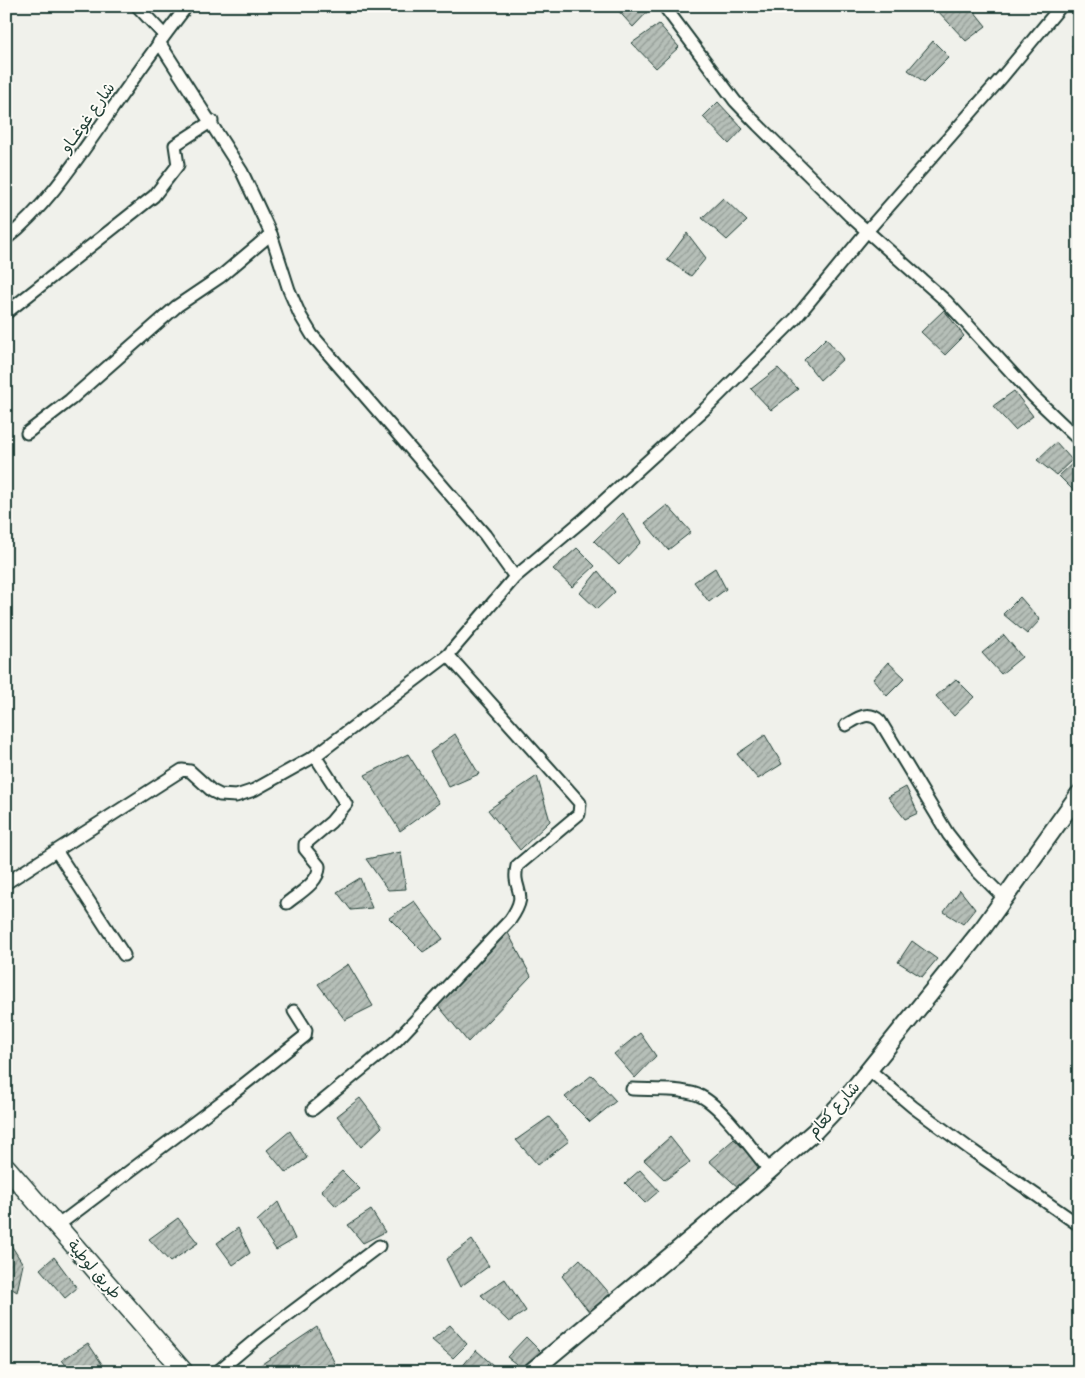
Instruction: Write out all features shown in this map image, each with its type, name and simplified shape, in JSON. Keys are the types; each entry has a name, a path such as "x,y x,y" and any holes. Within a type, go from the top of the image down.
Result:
{"main road":[{"name":"طريق لوطية","path":"6,1167 184,1372"}],"street":[{"path":"137,6 161,39 242,172 271,234 289,290 312,335 485,536 515,577"},
{"name":"شارع غوغــاو","path":"6,239 24,225 52,193 161,39 187,6"},
{"path":"664,6 741,107 850,216 939,294 1033,396 1079,440"},
{"path":"6,883 182,770 190,771 216,793 236,796 278,779 316,756 448,656 515,577 584,519 753,362 795,320 868,230 1003,76 1061,6"},
{"path":"6,313 154,196 178,165 175,146 212,121"},
{"path":"27,433 70,400 177,306 220,277 271,234"},
{"path":"313,1108 394,1042 510,920 520,905 521,891 515,876 517,866 579,814 580,803 448,656"},
{"path":"846,724 863,715 875,717 880,721 948,834 977,871 1004,898"},
{"path":"287,903 310,885 318,872 319,866 305,849 305,844 331,822 346,804 316,756"},
{"name":"شارع كعام","path":"531,1372 815,1131 847,1097 913,1016 1004,898 1079,794"},
{"path":"57,852 124,955"},
{"path":"57,1226 228,1097 305,1036 306,1030 294,1011"},
{"path":"868,1069 913,1107 1079,1225"},
{"path":"632,1089 675,1091 698,1096 716,1106 770,1171"},
{"path":"218,1372 260,1336 379,1246"}],"building":[{"path":"614,6 653,6 633,27"},
{"path":"937,6 970,6 986,26 966,41 935,8"},
{"path":"659,24 679,47 656,68 632,43"},
{"path":"1079,37 1079,52 1072,46"},
{"path":"933,41 949,57 924,82 908,70"},
{"path":"718,102 743,129 729,144 703,117"},
{"path":"723,198 747,221 727,240 702,218"},
{"path":"687,233 706,258 691,276 667,260"},
{"path":"944,310 964,336 945,355 921,332"},
{"path":"826,338 843,359 820,380 804,360"},
{"path":"778,368 798,389 771,410 751,389"},
{"path":"1014,391 1033,416 1015,430 993,406"},
{"path":"1056,442 1072,460 1056,475 1037,460"},
{"path":"1075,461 1079,465 1077,494 1059,476"},
{"path":"667,505 691,532 668,550 645,523"},
{"path":"623,513 641,542 619,565 594,541"},
{"path":"577,548 595,566 572,587 553,569"},
{"path":"715,568 726,589 709,602 694,582"},
{"path":"598,571 615,592 597,609 580,593"},
{"path":"1020,597 1040,620 1027,634 1003,614"},
{"path":"1004,635 1022,657 1001,674 982,653"},
{"path":"888,662 905,678 887,696 873,679"},
{"path":"956,679 974,697 954,716 936,696"},
{"path":"455,734 479,774 449,787 430,752"},
{"path":"765,735 782,764 758,779 737,754"},
{"path":"408,754 439,803 400,831 365,775"},
{"path":"537,776 550,821 520,850 488,810"},
{"path":"906,787 918,813 905,819 888,797"},
{"path":"401,852 406,889 388,890 366,859"},
{"path":"360,878 372,908 351,910 337,892"},
{"path":"960,890 975,909 963,924 944,912"},
{"path":"414,901 443,939 423,952 389,918"},
{"path":"507,931 531,976 468,1042 437,1004"},
{"path":"912,941 937,959 922,977 898,962"},
{"path":"348,964 373,1006 345,1020 318,984"},
{"path":"640,1033 656,1056 635,1078 614,1054"},
{"path":"592,1075 616,1101 590,1122 565,1097"},
{"path":"360,1098 382,1127 361,1147 337,1116"},
{"path":"549,1117 569,1141 538,1165 516,1140"},
{"path":"290,1131 307,1158 286,1173 267,1150"},
{"path":"670,1137 690,1162 665,1180 644,1160"},
{"path":"734,1139 763,1169 740,1189 709,1161"},
{"path":"640,1170 659,1191 645,1203 625,1183"},
{"path":"342,1171 360,1189 336,1206 321,1190"},
{"path":"278,1202 295,1239 276,1250 257,1221"},
{"path":"371,1210 385,1232 363,1243 348,1225"},
{"path":"178,1218 198,1243 170,1262 149,1239"},
{"path":"238,1228 250,1253 233,1265 217,1243"},
{"path":"472,1240 489,1266 460,1287 446,1259"},
{"path":"9,1242 23,1264 17,1292 6,1285 6,1243"},
{"path":"54,1257 77,1288 65,1298 40,1269"},
{"path":"580,1259 611,1295 590,1313 562,1276"},
{"path":"505,1279 526,1311 509,1322 481,1295"},
{"path":"450,1325 467,1344 453,1358 432,1340"},
{"path":"317,1327 339,1372 254,1372 253,1370"},
{"path":"526,1337 544,1355 524,1370 507,1357"},
{"path":"88,1343 104,1367 97,1372 71,1372 62,1360"},
{"path":"476,1350 495,1367 490,1372 463,1372 460,1369"}]}
